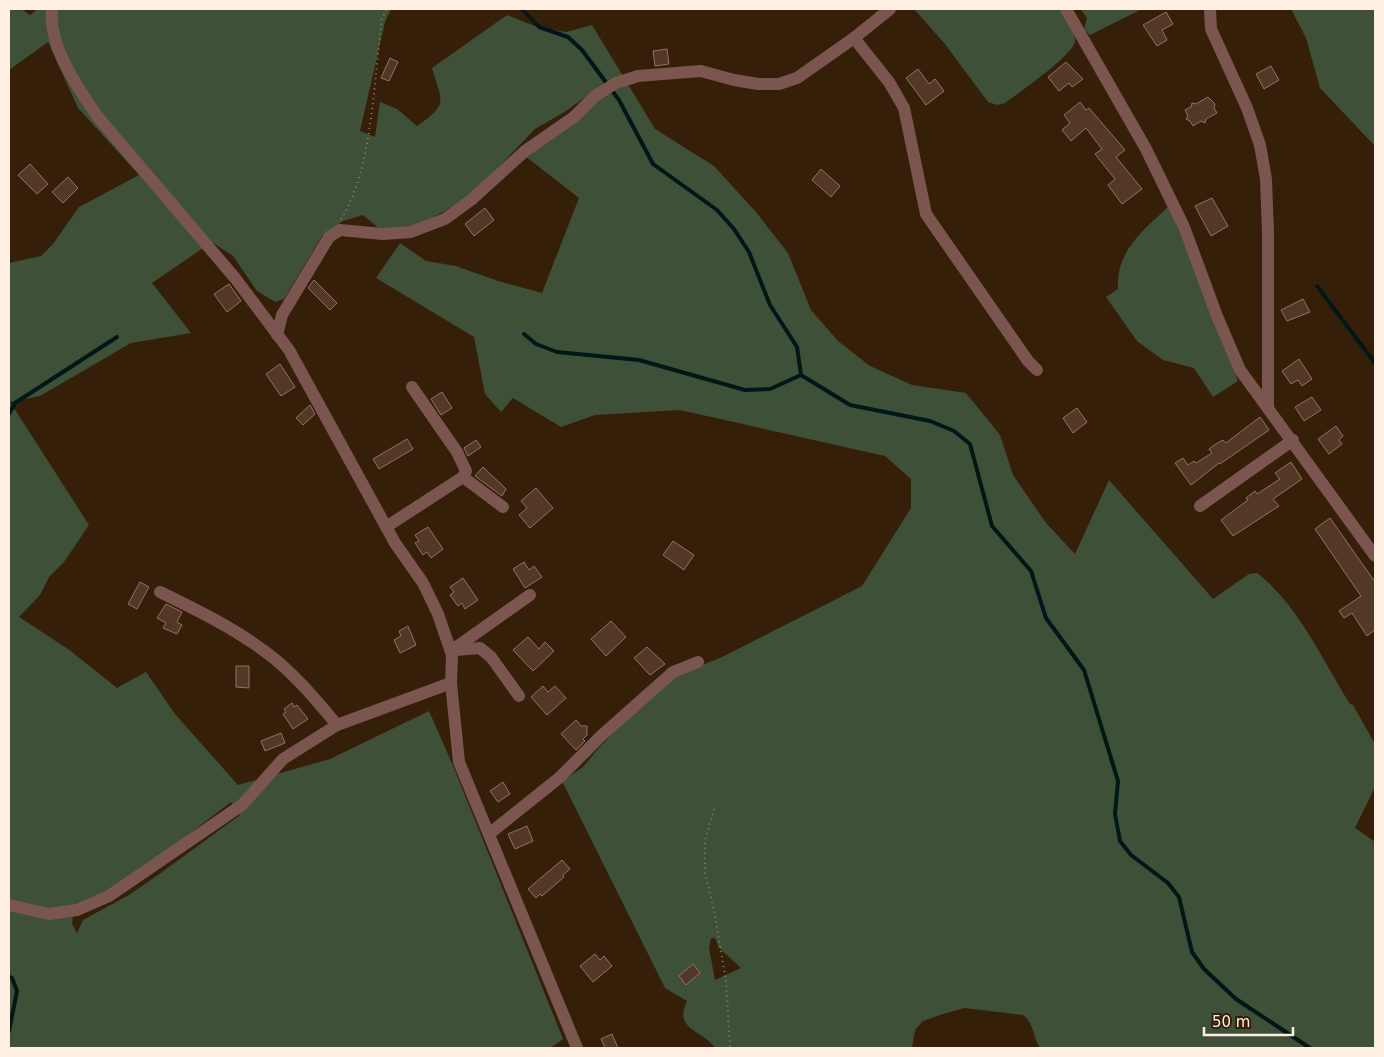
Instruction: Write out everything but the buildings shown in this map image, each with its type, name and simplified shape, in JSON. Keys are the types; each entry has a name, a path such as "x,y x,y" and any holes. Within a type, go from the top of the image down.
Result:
{"street":[{"path":"52,9 50,23 64,61 97,116 235,278 289,350 386,527 423,583 438,614 451,651 451,683 460,762 577,1048"},
{"path":"277,335 282,315 329,237 340,230 383,234 411,232 445,219 472,200 525,151 574,117 595,96 616,83 638,76 701,71 750,83 779,84 797,78 854,38 890,9"},
{"path":"1066,9 1146,149 1184,227 1234,358 1249,384 1293,440 1375,556"},
{"path":"1210,9 1211,29 1248,108 1260,145 1266,179 1268,233 1268,408"},
{"path":"854,38 889,82 904,108 926,214 1028,362 1037,370"},
{"path":"386,527 463,477 466,471 457,452 412,387"},
{"path":"1200,506 1293,440"},
{"path":"463,477 503,507"},
{"path":"160,592 218,621 268,654 288,672 337,725"},
{"path":"451,651 530,595"},
{"path":"451,651 480,648 490,657 520,696"},
{"path":"489,834 559,778 601,736 673,672 698,662"},
{"path":"9,905 49,914 76,910 109,896 242,805 283,760 337,725 451,683"}],"path":[{"path":"329,237 345,213 364,162 382,18 387,9"},
{"path":"714,809 705,841 705,873 714,910 724,968 730,1048"}],"green space":[{"path":"9,9 21,9 30,15 38,9 391,9 385,22 360,131 375,137 380,102 397,109 417,126 434,112 440,102 440,95 432,68 507,15 537,27 566,32 592,25 655,129 714,166 756,212 788,253 811,310 838,341 870,366 912,385 966,393 1000,435 1013,475 1046,523 1075,554 1109,480 1213,599 1249,574 1257,573 1285,600 1309,634 1375,744 1375,787 1355,828 1375,842 1375,1048 1040,1048 1027,1018 1023,1015 965,1008 923,1021 915,1030 912,1048 715,1048 710,1042 691,1029 684,1018 687,1001 665,988 562,781 583,767 637,709 674,676 720,658 862,586 911,508 911,479 885,456 680,410 595,415 561,427 513,398 501,412 485,394 474,337 376,278 400,243 426,261 456,266 498,281 542,293 579,198 525,156 588,95 566,111 535,129 465,199 422,223 397,231 381,230 363,215 343,221 322,236 284,299 275,302 257,291 233,256 212,242 152,283 191,333 131,343 40,396 10,402 89,525 64,562 49,577 40,595 19,617 68,649 117,688 146,672 175,714 238,785 330,759 429,711 454,768 563,1039 550,1048 9,1048 9,263 41,256 53,244 79,207 139,175 78,108 48,42 9,70","holes":["231,802 240,815 129,895 83,920 77,933 82,943 72,924 73,914 106,897","711,938 715,938 719,948 741,968 715,980 709,948"]},
{"path":"914,9 1061,9 1072,29 1075,41 1065,55 1044,74 1005,103 997,105 988,102 945,44"},
{"path":"1081,9 1142,9 1090,35 1084,29 1087,18"},
{"path":"1291,9 1375,9 1375,146 1320,88 1306,38"},
{"path":"1169,206 1238,381 1213,397 1194,368 1163,360 1137,341 1106,297 1118,289 1121,263 1126,252 1141,233"}],"waterway":[{"path":"522,9 539,27 568,37 582,50 619,100 653,164 717,210 734,229 749,252 770,305 797,347 801,375"},
{"path":"1317,286 1375,363"},
{"path":"524,334 536,344 557,352 639,360 745,390 770,389 801,375 850,405 930,421 954,431 970,444 992,526 1031,571 1046,618 1084,670 1118,781 1115,814 1120,841 1131,855 1168,883 1179,897 1192,952 1204,969 1236,999 1310,1048"},
{"path":"9,414 15,403 117,337"},
{"path":"9,977 12,978 17,991 9,1031"}]}
